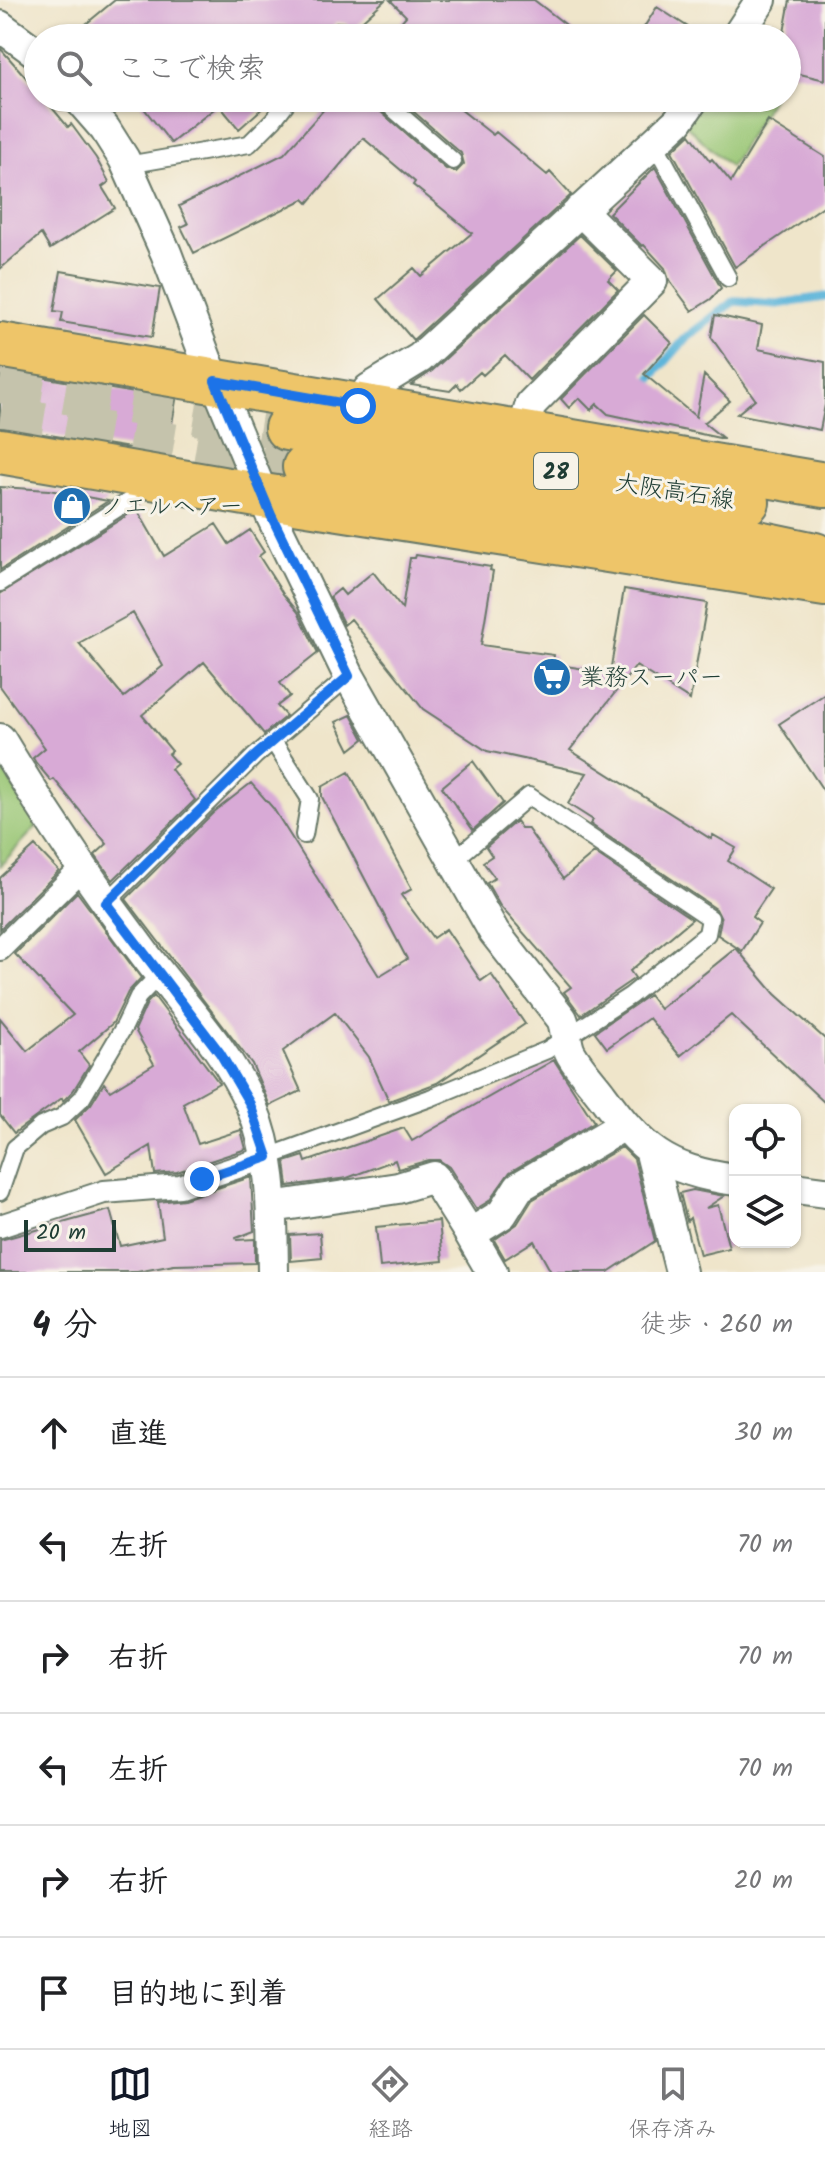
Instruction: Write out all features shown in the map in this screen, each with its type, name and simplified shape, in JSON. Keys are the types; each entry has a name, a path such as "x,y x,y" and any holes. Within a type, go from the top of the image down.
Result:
{"main road":[{"path":"0,345 825,485"},
{"name":"大阪高石線","path":"287,428 825,515"},
{"path":"0,451 263,496 825,584"},
{"name":"大阪高石線","path":"305,467 700,531 825,557"}],"street":[{"path":"745,24 761,0"},
{"path":"0,26 24,41"},
{"path":"90,112 105,129 127,165 166,253 263,496 349,676 494,932 562,1019 569,1051 624,1125 651,1153 679,1168 729,1179"},
{"path":"358,406 369,389 420,358 684,112"},
{"path":"522,433 531,404 652,281 580,210"},
{"path":"0,739 82,868 220,1053 250,1104 268,1157 273,1272"},
{"path":"0,949 82,868"},
{"path":"470,1234 502,1214 519,1187 624,1125"},
{"path":"651,1153 681,1272"},
{"path":"0,1226 104,1192 180,1186 268,1157"},
{"path":"272,1207 398,1188 434,1177 492,1272"},
{"path":"801,1189 825,1192"}],"lane":[{"path":"127,165 249,144 279,112"},
{"path":"397,112 453,161"},
{"path":"654,142 728,278"},
{"path":"0,583 132,499 137,474"},
{"path":"106,903 273,741 349,676"},
{"path":"273,741 310,799 304,835"},
{"path":"268,1157 430,1098 547,1050 630,996 707,934 710,918 529,796 454,860"},
{"path":"0,1192 15,1148 41,1126 62,1117 82,1098 138,997 160,974"}],"green space":[{"path":"695,112 763,112 730,167 686,125"},
{"path":"0,764 37,826 0,866"}],"building":[{"path":"115,0 385,0 359,24 86,24"},
{"path":"390,0 534,0 565,24 399,24 406,16"},
{"path":"790,0 825,0 825,80 801,74 801,24 786,24"},
{"path":"657,7 683,24 646,24"},
{"path":"0,48 24,75 24,112 56,112 68,127 71,124 109,182 102,187 115,208 50,249 41,234 0,269"},
{"path":"147,112 210,112 171,143"},
{"path":"225,112 258,112 239,129"},
{"path":"322,112 381,112 446,169 456,172 464,164 461,153 414,112 464,112 493,135 496,132 547,175 550,172 571,195 413,340 378,299 414,268 421,276 472,233 413,185 415,182 363,138 308,203 304,199 194,253 181,227 188,224 179,206 284,154"},
{"path":"768,121 825,157 825,205 735,267 672,151 690,134 731,182"},
{"path":"655,167 721,288 711,299 692,311 669,280 665,268 609,213"},
{"path":"580,235 617,271 608,280 618,290 529,380 505,355 461,389 457,384 450,391 411,385 432,371"},
{"path":"61,271 160,288 152,337 61,322 63,312 54,311"},
{"path":"644,315 672,343 644,374 696,417 704,375 730,401 704,423 724,439 608,414 597,404 591,410 579,398 569,408 561,399"},
{"path":"715,315 762,325 758,349 825,362 825,405 820,430 737,414 755,399 711,337"},
{"path":"0,370 176,400 167,454 0,427"},
{"path":"0,487 49,490 108,501 0,570"},
{"path":"139,508 164,556 216,524 229,544 250,530 264,552 259,556 298,612 318,653 280,683 290,696 277,706 286,716 264,734 204,662 142,715 172,751 168,754 177,764 171,769 195,800 113,880 95,855 107,844 54,779 51,781 36,763 33,758 45,748 0,686 0,594","holes":["133,613 163,666 124,697 79,643"]},
{"path":"416,555 491,567 493,571 481,645 554,655 553,664 610,673 624,589 707,603 690,700 636,666 570,750 711,839 713,835 736,848 728,861 771,889 752,917 760,923 742,951 718,935 721,919 716,909 590,824 593,820 568,804 587,773 487,751 423,709 351,619 344,625 330,597 340,589 345,595 373,572 402,609 410,558"},
{"path":"825,694 825,793 779,724"},
{"path":"351,715 364,739 350,750 336,722"},
{"path":"473,761 503,803 473,830 442,787"},
{"path":"349,772 412,889 401,895 433,938 446,929 481,981 491,974 525,1024 437,1083 389,1101 369,1057 335,1013 283,1051 301,1091 270,1106 252,1064 126,899 214,812 251,783 273,808 379,976 407,959 322,797 322,787"},
{"path":"516,821 521,828 527,828 563,879 594,853 692,919 630,971 635,978 581,1015 564,992 571,987 500,906 487,883 495,878 483,862 492,856 486,847"},
{"path":"35,846 59,871 0,929 0,878"},
{"path":"77,892 141,978 128,992 113,1023 79,1052 89,1065 73,1091 14,1133 0,1115 0,1018 27,1051 73,1015 15,954"},
{"path":"736,948 775,994 825,1039 825,1103 731,1015 680,1056 649,1018 607,1048 595,1032 649,995 660,1009"},
{"path":"154,996 219,1083 183,1103 198,1144 241,1130 246,1149 177,1172 155,1174 151,1146 106,1173 75,1120 91,1104 104,1083 110,1091 154,1064 135,1030 147,1003"},
{"path":"554,1060 594,1122 510,1172 489,1201 476,1209 449,1167 439,1160 398,1169 395,1160 347,1178 288,1186 285,1162 304,1156 306,1162 404,1128 412,1141"},
{"path":"622,1147 634,1159 655,1241 608,1272 551,1272 534,1241 505,1259 494,1240 517,1224 532,1200"},
{"path":"251,1177 254,1231 236,1238 255,1239 255,1263 174,1265 137,1272 0,1272 0,1240 110,1210 120,1246 163,1237 158,1202 184,1199"},
{"path":"693,1190 724,1196 706,1208 718,1205 729,1248 700,1255 680,1193"},
{"path":"439,1221 443,1261 380,1267 376,1227"},
{"path":"320,1233 322,1258 291,1261 290,1235"}],"waterway":[{"path":"651,378 687,337 734,301 777,304 825,297"}],"tunnel":[{"path":"0,381 287,428"},
{"path":"0,417 305,467"}],"place":[{"name":"ノエルヘアー","path":"72,506"},
{"name":"業務スーパー","path":"552,677"}],"route":[{"path":"202,1179 268,1157 250,1104 220,1053 106,903 255,756 349,676 271,515 215,381 358,406"}]}
